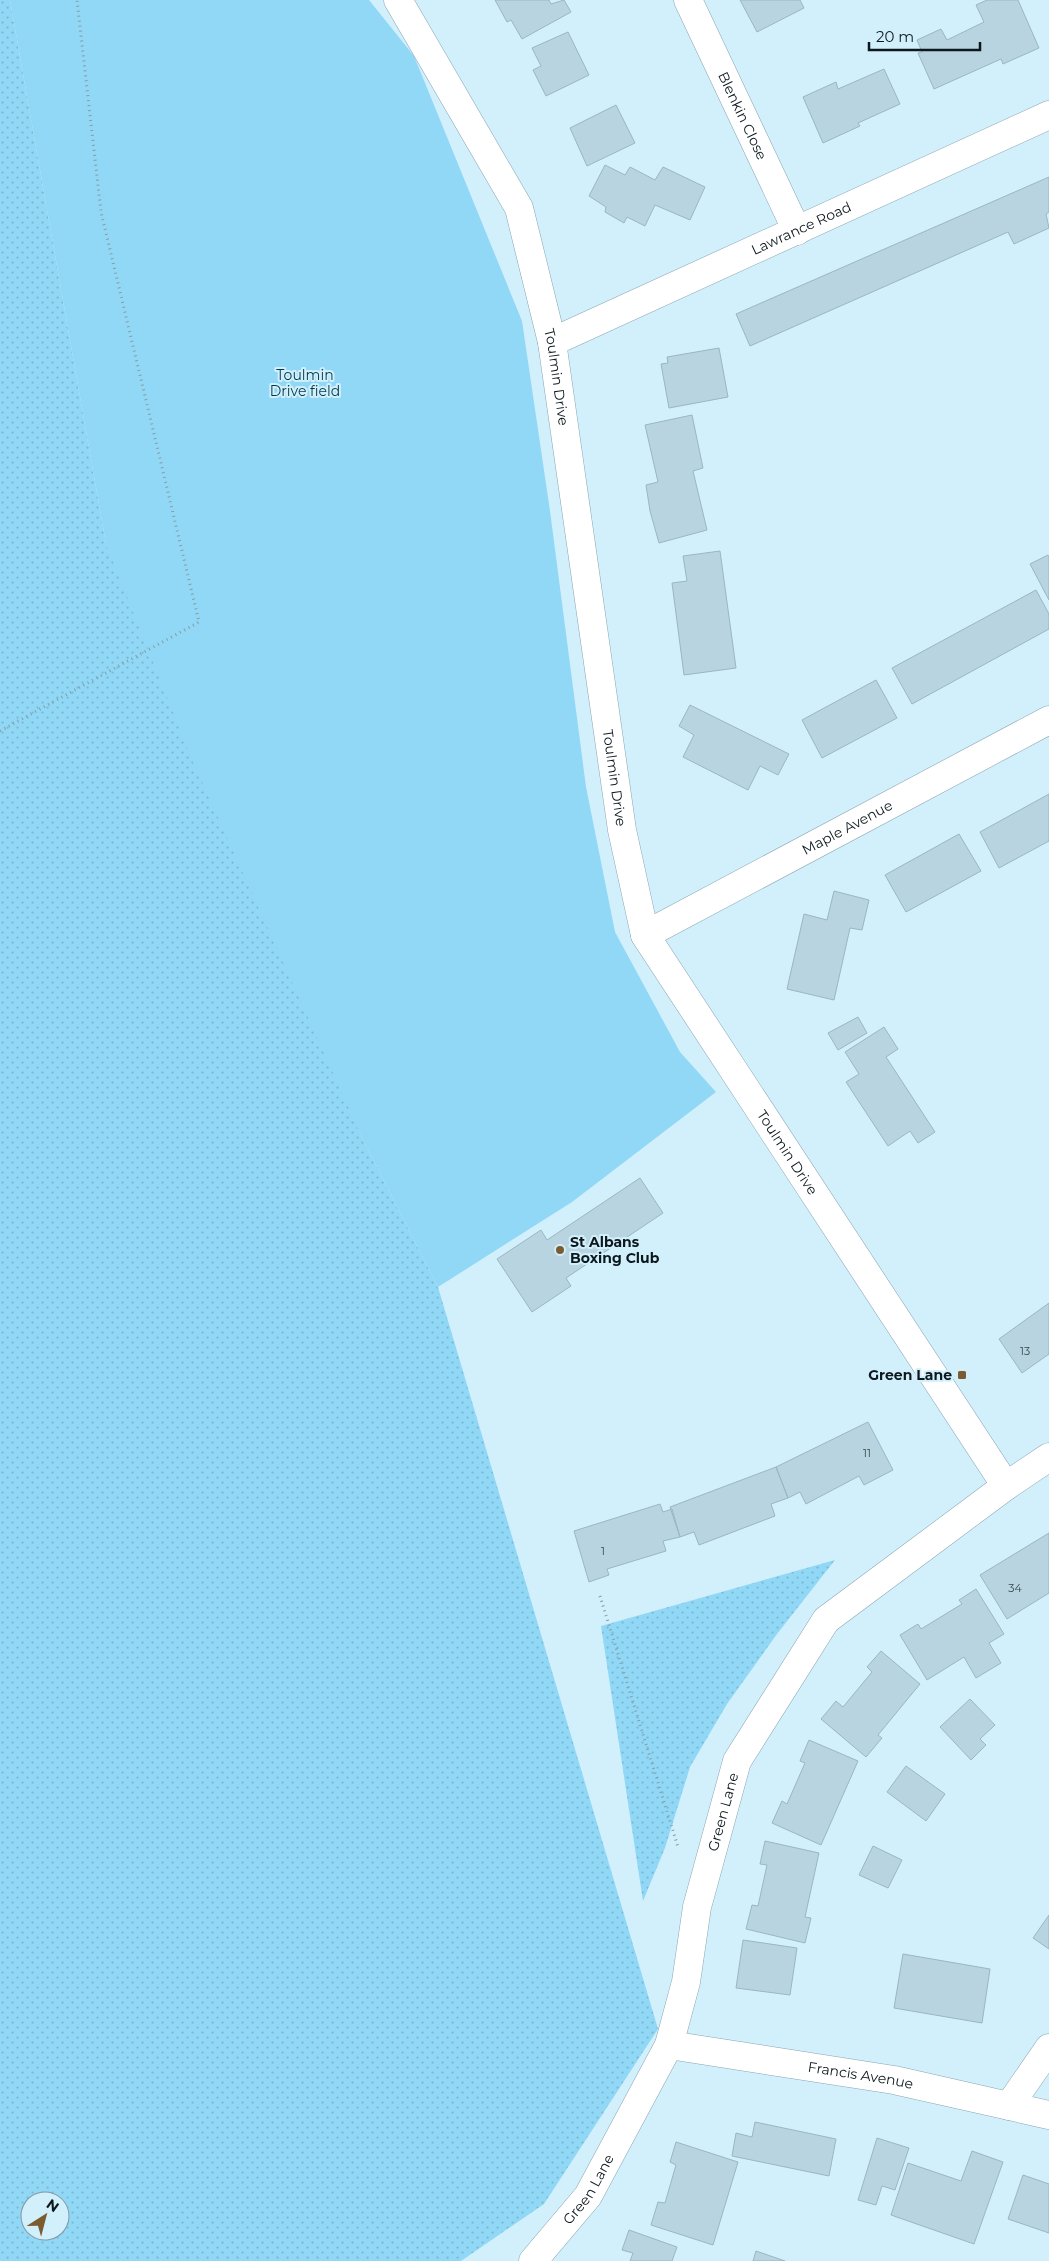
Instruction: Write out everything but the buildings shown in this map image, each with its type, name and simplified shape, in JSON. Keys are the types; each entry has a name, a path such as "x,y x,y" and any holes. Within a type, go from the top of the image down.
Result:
{"street":[{"name":"Toulmin Drive","path":"398,0 519,208 552,342 622,830 645,935 1006,1486"},
{"name":"Blenkin Close","path":"688,0 797,231"},
{"name":"Lawrance Road","path":"552,342 1049,114"},
{"name":"Maple Avenue","path":"645,935 1049,720"},
{"name":"Green Lane","path":"533,2261 588,2196 669,2045 686,1982 697,1907 737,1761 826,1620 1006,1486 1049,1458"},
{"name":"Francis Avenue","path":"669,2045 894,2080 1049,2115"},
{"path":"1009,2106 1049,2048"}],"path":[{"path":"0,731 198,622 101,212 77,0"},
{"path":"600,1596 680,1851"}],"green space":[{"path":"0,0 10,0 106,544 364,1142 438,1287 658,2029 544,2204 461,2261 0,2261"},
{"name":"Toulmin Drive field","path":"10,0 369,0 414,56 522,321 550,511 586,787 615,932 680,1052 716,1092 572,1202 438,1287 364,1142 192,760 106,544"},
{"path":"835,1560 777,1634 727,1704 690,1767 665,1848 643,1901 601,1626"}],"place":[{"name":"St Albans Boxing Club","path":"560,1250"},
{"name":"Green Lane","path":"962,1375"}]}
